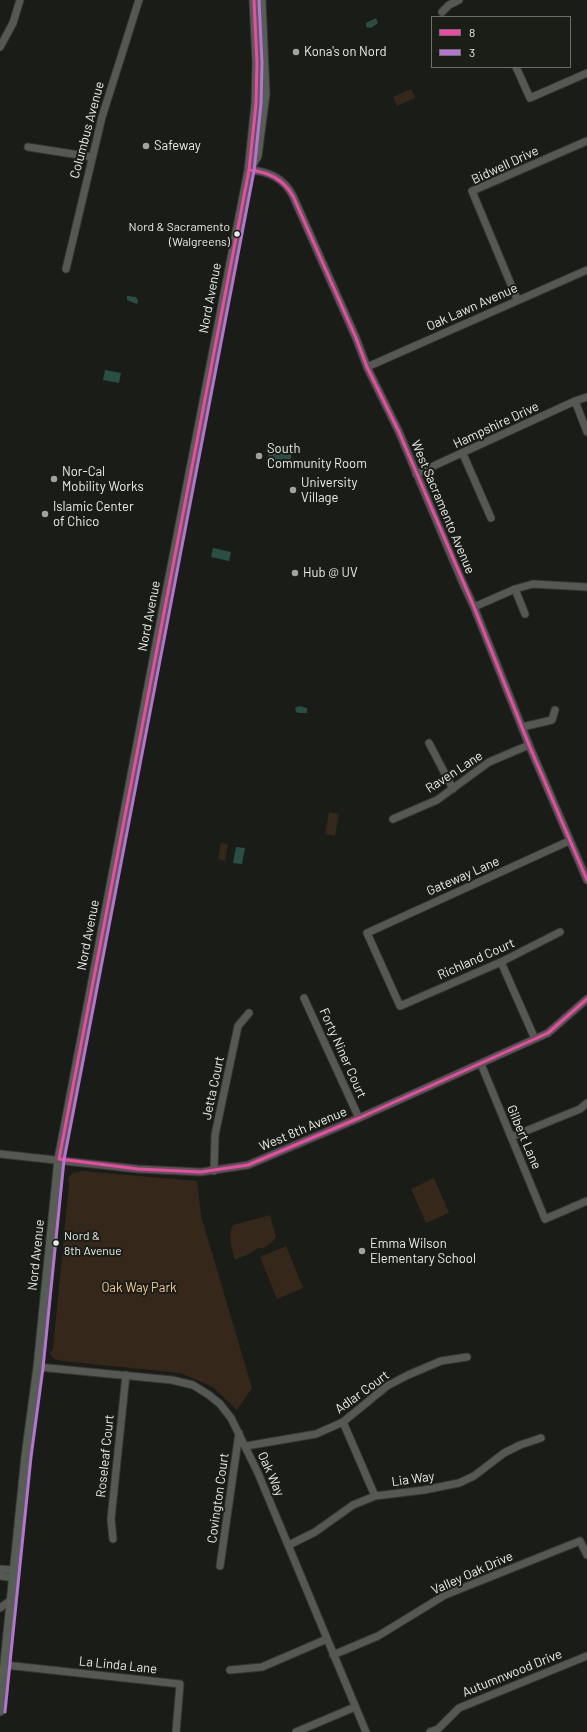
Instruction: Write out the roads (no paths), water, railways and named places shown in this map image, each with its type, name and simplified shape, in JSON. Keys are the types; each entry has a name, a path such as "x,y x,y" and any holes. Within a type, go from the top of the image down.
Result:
{"main road":[{"name":"Nord Avenue","path":"0,1711 26,1456 38,1367 59,1159 152,668 249,170 256,104 254,0"},
{"name":"Nord Avenue","path":"249,170 257,156 265,94 261,0"}],"street":[{"path":"1,44 13,23 20,0"},
{"name":"Columbus Avenue","path":"66,268 102,117 139,0"},
{"path":"442,12 456,1"},
{"path":"516,68 530,98 587,73"},
{"name":"Bidwell Drive","path":"517,299 472,191 587,141"},
{"path":"28,147 92,157"},
{"name":"West Sacramento Avenue","path":"249,170 262,171 276,177 288,186 356,338 367,367 399,432 474,607 529,745 587,880"},
{"name":"Oak Lawn Avenue","path":"367,367 517,299 587,270"},
{"name":"Hampshire Drive","path":"416,474 463,454 575,401 587,397"},
{"path":"575,401 587,432"},
{"path":"463,454 491,518"},
{"path":"474,607 515,589 533,584 587,587"},
{"path":"515,589 525,614"},
{"path":"522,727 552,720 555,710"},
{"path":"429,743 453,789"},
{"name":"Raven Lane","path":"392,819 437,800 489,762 529,745"},
{"name":"Gateway Lane","path":"400,1006 367,933 570,841"},
{"name":"Richland Court","path":"400,1006 501,962 560,932"},
{"path":"501,962 535,1039"},
{"name":"Forty Niner Court","path":"304,998 359,1118"},
{"name":"West 8th Avenue","path":"0,1154 59,1159 138,1169 214,1171 248,1165 359,1118 548,1033 587,999"},
{"name":"Jetta Court","path":"214,1171 216,1135 238,1026 249,1013"},
{"name":"Gilbert Lane","path":"480,1064 545,1219 587,1201"},
{"path":"511,1137 580,1108 587,1103"},
{"name":"Adlar Court","path":"246,1446 316,1434 343,1422 387,1386 441,1361 467,1357"},
{"name":"Oak Way","path":"38,1367 172,1380 193,1385 204,1391 220,1404 231,1418 246,1446 289,1545 366,1732"},
{"name":"Roseleaf Court","path":"113,1539 110,1519 126,1375"},
{"path":"343,1422 375,1496"},
{"name":"Covington Court","path":"220,1566 239,1433"},
{"name":"Lia Way","path":"289,1545 315,1532 353,1505 375,1496 424,1490 460,1483 474,1476 504,1453 520,1445 541,1438"},
{"name":"Valley Oak Drive","path":"333,1655 378,1636 445,1595 580,1540 587,1555"},
{"path":"0,1569 14,1574"},
{"path":"0,1576 14,1574"},
{"path":"0,1608 11,1600"},
{"path":"230,1670 262,1667 327,1639"},
{"name":"Autumnwood Drive","path":"430,1732 438,1729 459,1708 587,1656"},
{"name":"La Linda Lane","path":"5,1665 180,1684 176,1732"},
{"path":"296,1732 355,1707"}],"place":[{"name":"Kona's on Nord","path":"296,52"},
{"name":"Safeway","path":"146,146"},
{"name":"Nord & Sacramento (Walgreens)","path":"237,234"},
{"name":"South Community Room","path":"259,456"},
{"name":"Nor-Cal Mobility Works","path":"54,479"},
{"name":"University Village","path":"293,490"},
{"name":"Islamic Center of Chico","path":"45,514"},
{"name":"Hub @ UV","path":"295,573"},
{"name":"Nord & 8th Avenue","path":"56,1243"},
{"name":"Emma Wilson Elementary School","path":"362,1251"}],"park label":[{"name":"Oak Way Park","path":"139,1288"}]}
